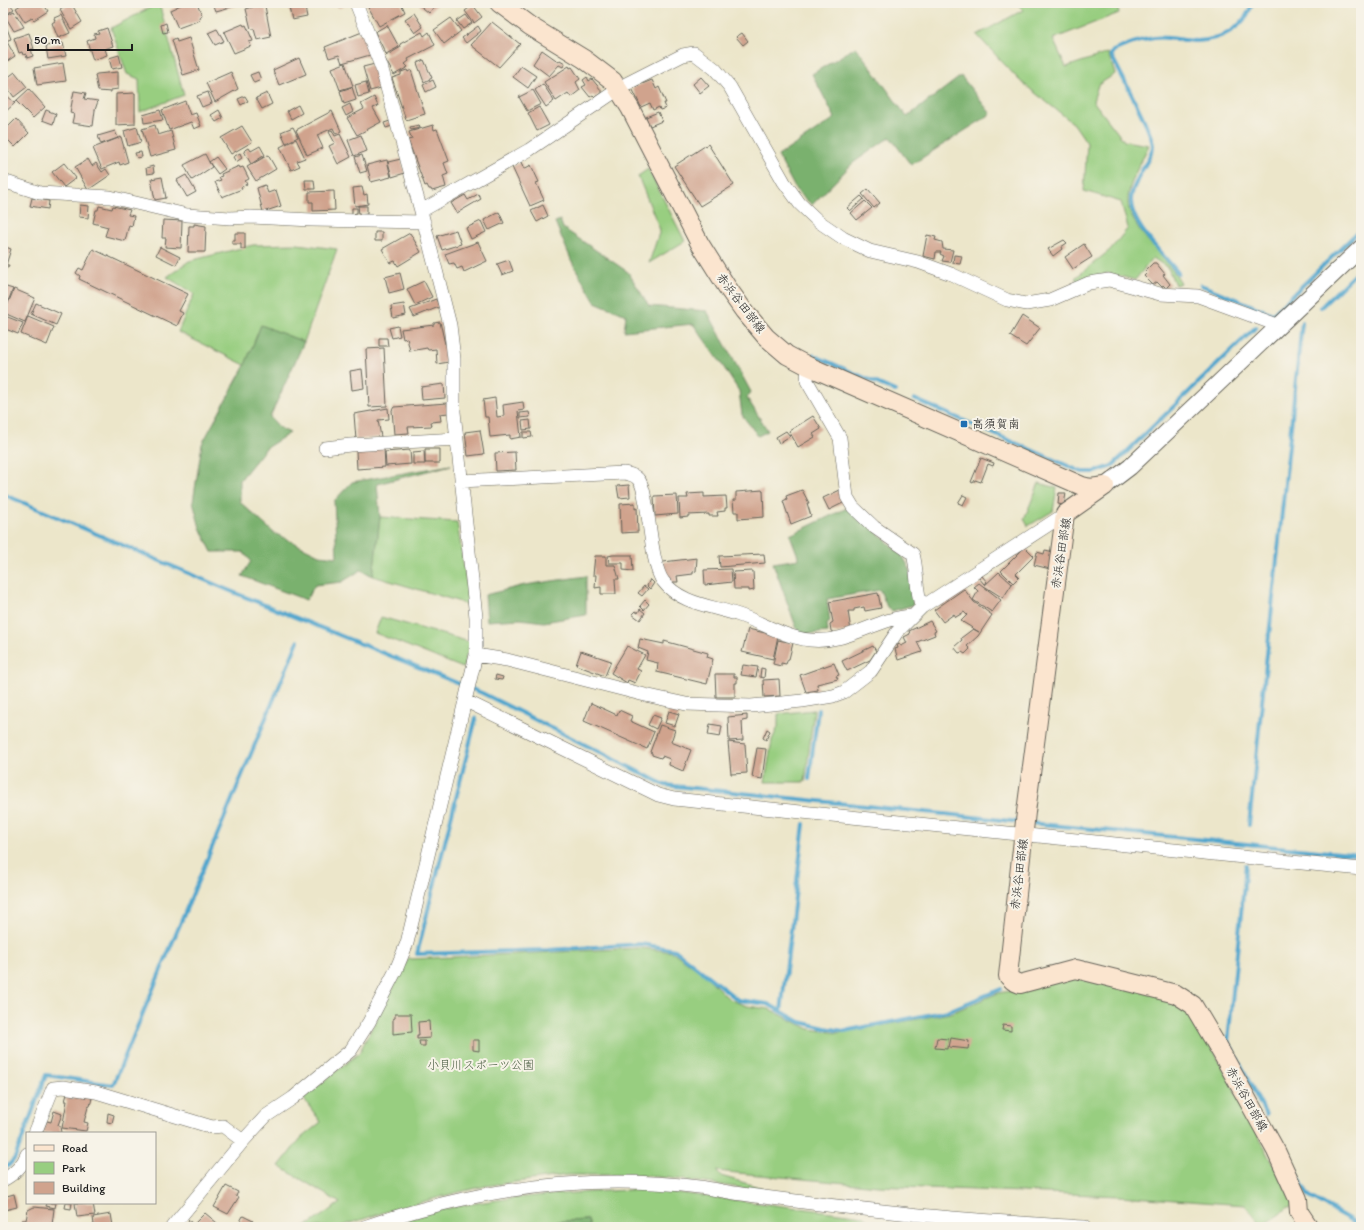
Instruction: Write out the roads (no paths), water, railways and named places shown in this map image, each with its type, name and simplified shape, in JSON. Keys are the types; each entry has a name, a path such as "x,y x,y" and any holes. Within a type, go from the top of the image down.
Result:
{"main road":[{"name":"赤浜谷田部線","path":"498,3 530,26 606,74 619,89 700,244 727,287 744,311 766,336 787,354 808,366 1082,486 1090,488 1105,486"},
{"name":"赤浜谷田部線","path":"1105,486 1065,514 1007,971 1010,979 1017,983 1024,984 1076,969 1176,994 1188,1000 1193,1005 1221,1052 1276,1151 1298,1199 1299,1212 1309,1227"}],"street":[{"path":"172,1227 243,1141 266,1116 293,1098 351,1050 369,1022 396,970 407,943 476,655 476,617 454,412 454,359 450,325 423,216 381,66 356,3"},
{"path":"3,181 40,193 110,197 187,215 230,218 251,217 312,220 423,216 529,150 619,89 683,56 694,53 715,69 730,87 784,182 800,204 818,221 843,238 870,252 918,262 952,274 1007,300 1026,304 1050,300 1089,283 1108,280 1160,294 1198,296 1280,326"},
{"path":"1105,486 1130,467 1361,248"},
{"path":"808,366 807,381 840,438 847,497 862,518 913,554 916,563 918,598 917,611"},
{"path":"325,448 350,445 457,439"},
{"path":"461,481 624,473 632,475 638,479 643,492 650,520 656,567 659,575 669,588 685,598 714,609 738,615 790,636 811,640 845,637 899,616 917,611"},
{"path":"476,655 508,660 686,704 752,706 795,702 833,696 844,692 857,684 871,671 893,638 917,611 1065,514"},
{"path":"468,693 658,796 674,799 1025,826 1361,870"},
{"path":"35,1132 53,1088 63,1087 96,1092 212,1127 223,1126 243,1141"},
{"path":"3,1180 13,1174 20,1167 26,1156"},
{"path":"364,1227 400,1214 498,1192 566,1184 610,1183 698,1187 749,1195 902,1214 1084,1227"}],"waterway":[{"path":"1178,273 1149,239 1136,219 1132,209 1131,200 1133,191 1153,147 1148,129 1111,55 1113,51 1148,39 1165,38 1197,41 1215,38 1231,31 1238,25 1244,19 1252,3"},
{"path":"1201,285 1273,314 1361,229"},
{"path":"1321,307 1361,268"},
{"path":"1249,825 1302,322"},
{"path":"914,399 1082,472 1095,472 1112,466 1256,327"},
{"path":"813,355 895,391"},
{"path":"3,494 228,590 482,693 665,785 1021,822"},
{"path":"3,1169 15,1158 46,1075 113,1085 298,641"},
{"path":"809,779 818,710"},
{"path":"476,718 417,954 548,950 641,944 675,950 738,1000 768,1004 800,1022 844,1031 948,1011 1001,989"},
{"path":"1030,823 1361,855"},
{"path":"781,1011 804,824"},
{"path":"1246,865 1228,1041 1266,1115"},
{"path":"1294,1169 1308,1196 1361,1226"}],"place":[{"name":"高須賀南","path":"964,424"}],"park label":[{"name":"小貝川スポーツ公園","path":"481,1065"}]}
